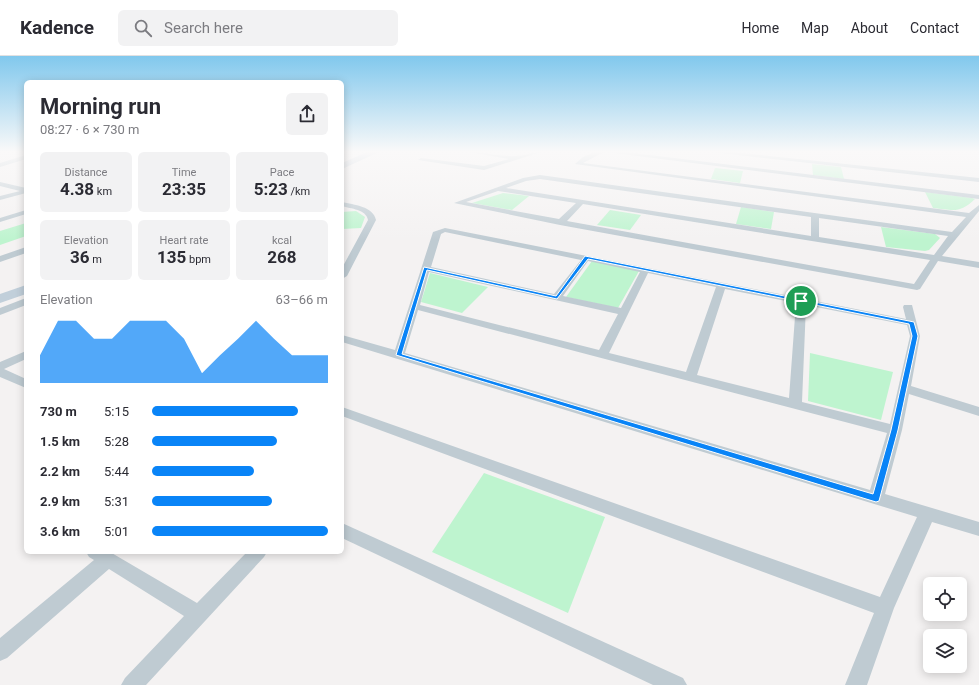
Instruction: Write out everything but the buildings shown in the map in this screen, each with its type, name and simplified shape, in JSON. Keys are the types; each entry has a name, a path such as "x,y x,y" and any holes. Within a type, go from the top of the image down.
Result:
{"street":[{"path":"518,181 458,203 560,223 917,287 934,258 955,235 971,214 979,207"},
{"path":"569,181 955,235"},
{"path":"714,181 971,214"},
{"path":"850,181 979,197"},
{"path":"0,184 24,190"},
{"path":"497,189 979,265"},
{"path":"0,198 24,191"},
{"path":"560,223 581,202"},
{"path":"344,205 369,212 372,220 344,272"},
{"path":"344,209 357,208"},
{"path":"0,220 24,213"},
{"path":"815,215 815,239"},
{"path":"399,355 437,232 445,230 587,257 912,323"},
{"path":"0,259 24,251"},
{"path":"557,297 587,257"},
{"path":"425,268 624,312"},
{"path":"602,355 646,269"},
{"path":"690,378 722,284"},
{"path":"0,299 23,295"},
{"path":"0,312 23,295"},
{"path":"795,405 801,301"},
{"path":"413,306 895,430"},
{"path":"876,498 895,430 915,336 908,307"},
{"path":"344,339 979,529"},
{"path":"0,367 24,355"},
{"path":"0,372 24,383"},
{"path":"904,388 979,412"},
{"path":"344,412 885,608"},
{"path":"856,685 885,608 928,514"},
{"path":"344,531 676,685"},
{"path":"132,685 256,554"},
{"path":"0,652 101,556 199,615"}],"green space":[{"path":"728,181 740,181 740,183"},
{"path":"925,192 975,199 965,207 956,210 933,208"},
{"path":"503,193 529,196 512,210 472,203"},
{"path":"741,207 774,212 771,229 736,224"},
{"path":"610,210 641,215 630,230 597,225"},
{"path":"356,211 365,217 361,228 344,229 344,212"},
{"path":"24,224 24,237 0,245 0,231"},
{"path":"881,227 935,234 940,238 929,250 925,251 886,247"},
{"path":"592,261 639,271 618,308 566,297"},
{"path":"430,273 488,287 462,313 421,302"},
{"path":"810,353 893,372 881,420 808,401"},
{"path":"484,473 605,517 568,613 432,552"}],"route":[{"path":"587,257 801,301 912,323 915,336 895,430 876,498 399,355 425,268 557,297 587,257"}]}
